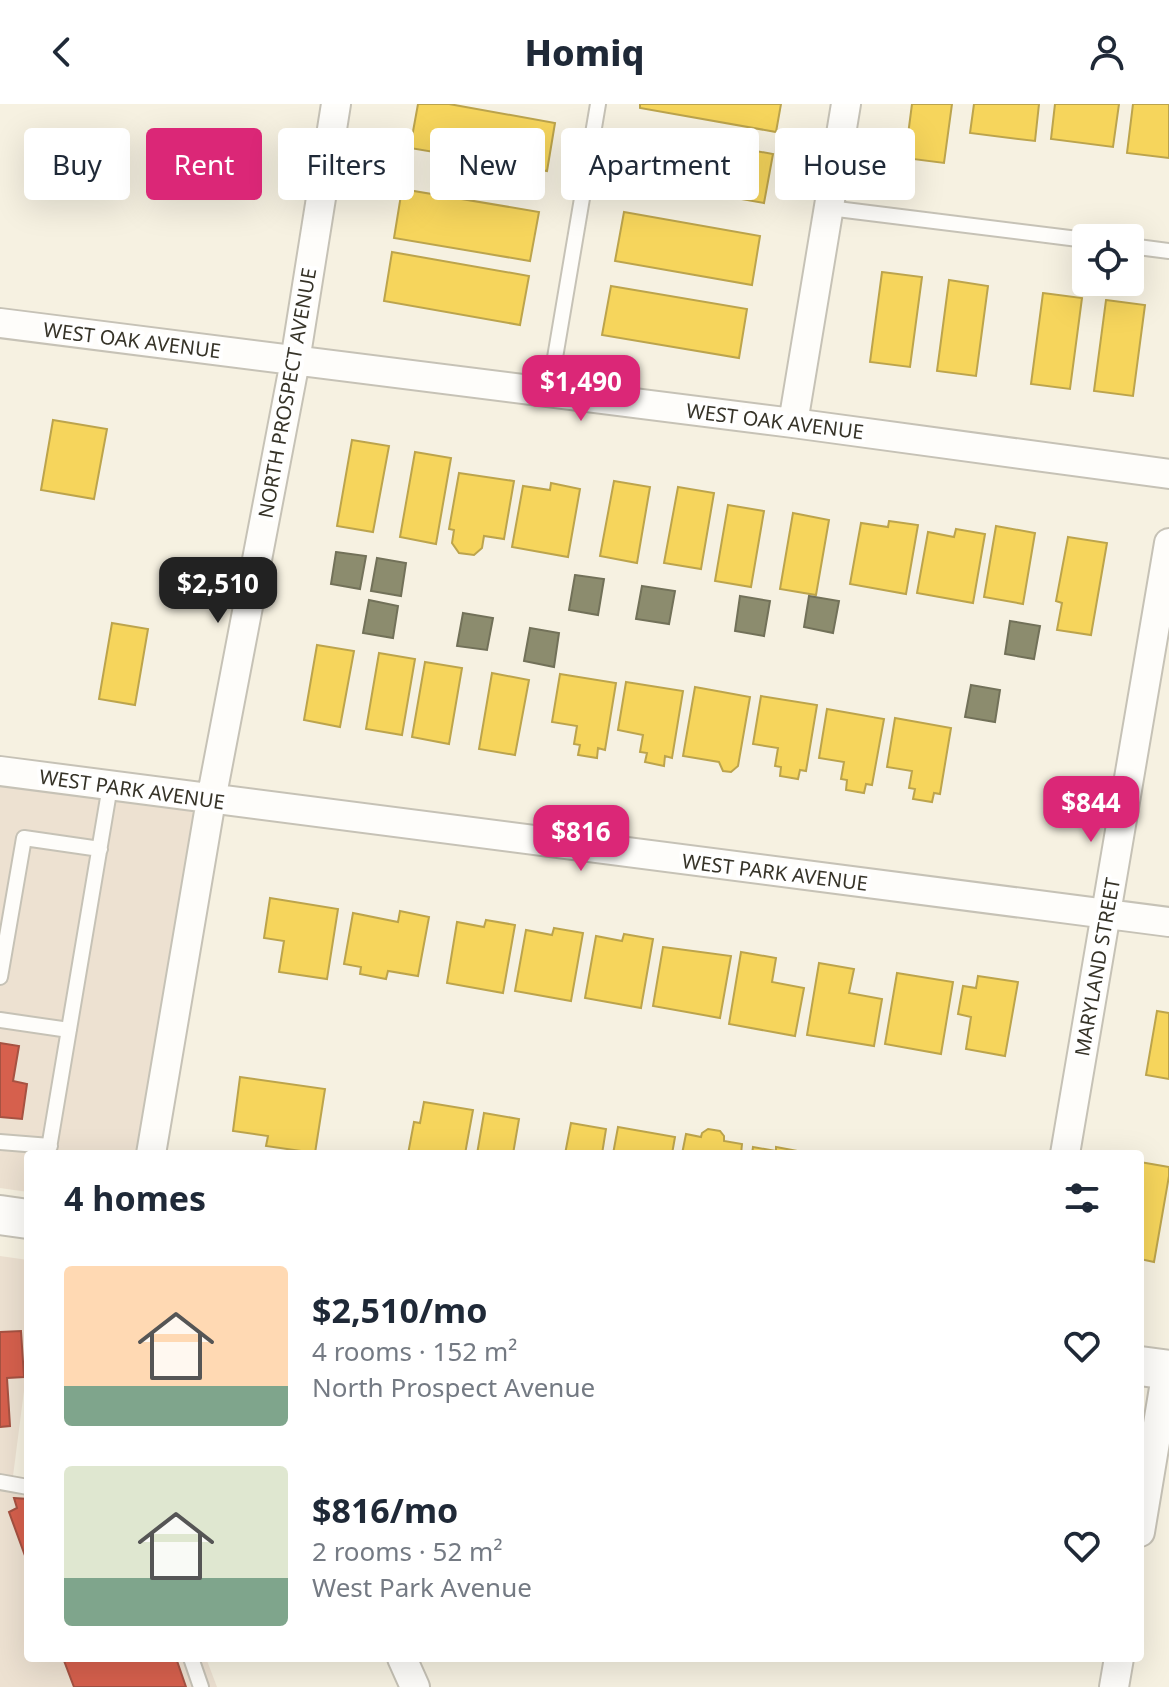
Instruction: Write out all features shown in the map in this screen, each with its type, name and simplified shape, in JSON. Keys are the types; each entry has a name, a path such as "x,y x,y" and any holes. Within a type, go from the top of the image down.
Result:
{"street":[{"name":"NORTH PROSPECT AVENUE","path":"152,1150 211,800 295,361 336,104"},
{"path":"793,423 846,104"},
{"name":"WEST OAK AVENUE","path":"0,323 793,423 1169,474"},
{"name":"MARYLAND STREET","path":"1066,1150 1169,543"},
{"name":"WEST PARK AVENUE","path":"0,771 1169,922"},
{"path":"0,1215 24,1218"},
{"path":"1144,1498 1159,1369"},
{"path":"404,1662 415,1687"},
{"path":"1114,1687 1118,1662"}],"lane":[{"path":"549,393 598,104"},
{"path":"829,208 1072,238"},
{"path":"1144,248 1169,251"},
{"path":"0,1142 49,1150 110,786"},
{"path":"0,977 24,838 100,849"},
{"path":"0,1020 69,1030"},
{"path":"0,1482 24,1486"},
{"path":"192,1662 201,1687"}],"shaded area":[{"path":"0,777 218,806 160,1150 24,1150 24,1191 0,1188"},
{"path":"0,1256 24,1259 24,1391 13,1476 24,1478 24,1662 208,1662 217,1687 0,1687"}],"building: Homes":[{"path":"418,104 449,104 555,123 547,171 545,128 430,128 430,151 414,149"},
{"path":"640,104 781,104 775,132 640,108"},
{"path":"912,104 952,104 944,163 915,159 915,128 909,128"},
{"path":"974,104 1039,104 1035,141 970,133"},
{"path":"1055,104 1119,104 1113,147 1051,139"},
{"path":"1133,104 1169,104 1169,158 1127,153"},
{"path":"759,152 773,154 764,203 747,200 759,200"},
{"path":"414,191 430,194 430,200 468,200 539,212 530,261 394,238 400,200 414,200"},
{"path":"624,212 760,236 752,285 615,261"},
{"path":"392,252 529,276 520,325 384,301"},
{"path":"882,272 922,277 910,367 870,362"},
{"path":"949,280 988,286 976,376 937,371"},
{"path":"611,286 747,309 739,358 602,335"},
{"path":"1043,293 1082,298 1070,389 1031,384"},
{"path":"1106,300 1145,305 1133,396 1094,391"},
{"path":"53,420 107,429 94,499 41,490"},
{"path":"352,440 389,446 373,532 337,526"},
{"path":"415,452 451,458 436,544 400,537"},
{"path":"459,473 514,481 504,539 484,536 482,548 474,555 459,553 452,543 454,530 449,529"},
{"path":"614,481 650,487 637,563 600,556"},
{"path":"551,483 580,489 568,557 512,547 523,486 550,490"},
{"path":"678,487 714,493 701,569 664,563"},
{"path":"728,505 764,511 751,587 715,581"},
{"path":"793,513 829,520 816,595 780,589"},
{"path":"889,521 918,525 906,594 850,584 861,523 888,527"},
{"path":"996,526 1035,533 1023,604 984,597"},
{"path":"956,529 985,534 973,603 917,593 928,532 954,537"},
{"path":"1068,537 1107,543 1091,635 1057,630 1062,603 1056,601"},
{"path":"112,623 148,629 135,705 99,699"},
{"path":"317,645 354,651 340,727 304,720"},
{"path":"379,653 415,659 402,735 366,729"},
{"path":"425,662 462,668 449,744 412,737"},
{"path":"492,673 529,680 515,755 479,749"},
{"path":"560,674 616,683 605,750 598,748 597,758 578,755 580,745 574,744 577,726 552,722"},
{"path":"626,682 683,691 672,758 665,756 664,766 645,762 647,753 640,752 643,735 618,730"},
{"path":"695,687 750,697 738,766 731,772 723,771 719,762 683,756"},
{"path":"761,696 817,705 806,771 800,770 798,779 780,776 781,767 775,766 778,748 753,744"},
{"path":"827,709 884,719 872,785 866,784 864,793 846,790 847,780 841,779 844,762 819,758"},
{"path":"895,718 951,728 940,794 934,793 932,802 913,799 915,789 909,788 912,771 887,767"},
{"path":"270,898 338,909 327,979 279,972 284,941 264,938"},
{"path":"400,911 429,917 418,976 388,971 386,979 360,974 361,967 344,964 353,913 398,922"},
{"path":"486,920 515,925 503,993 447,983 457,922 484,927"},
{"path":"554,928 583,933 571,1001 515,991 526,930 552,935"},
{"path":"624,934 653,939 641,1008 585,998 596,936 622,941"},
{"path":"663,947 731,956 720,1018 653,1006"},
{"path":"741,952 776,958 772,982 804,988 795,1036 729,1024"},
{"path":"819,963 854,969 849,993 882,999 874,1046 807,1035"},
{"path":"897,973 953,982 941,1054 885,1044"},
{"path":"978,976 1018,982 1005,1056 966,1049 971,1017 958,1014 963,986 976,988"},
{"path":"1157,1011 1169,1013 1169,1079 1146,1075"},
{"path":"240,1077 325,1089 315,1150 266,1146 268,1136 233,1131"},
{"path":"424,1102 473,1110 466,1150 409,1150 414,1122 420,1123"},
{"path":"484,1113 519,1119 514,1150 478,1150"},
{"path":"571,1123 606,1129 603,1150 566,1150"},
{"path":"618,1127 675,1137 673,1150 614,1150"},
{"path":"708,1129 720,1131 724,1141 742,1144 741,1150 683,1150 686,1134 701,1137"},
{"path":"1144,1163 1169,1167 1154,1262 1144,1260"}],"building: Shops":[{"path":"0,1043 19,1046 13,1081 27,1084 22,1119 0,1117"},
{"path":"21,1331 24,1377 7,1378 10,1426 0,1427 0,1332"},
{"path":"14,1498 24,1499 24,1553 9,1512 17,1508"},
{"path":"65,1662 177,1662 186,1687 74,1687"}],"building: Industry":[{"path":"336,552 366,556 360,589 331,584"},
{"path":"377,558 406,563 401,596 371,591"},
{"path":"575,575 604,579 598,615 569,610"},
{"path":"642,586 675,591 669,624 636,619"},
{"path":"740,596 770,601 764,636 735,631"},
{"path":"809,596 839,601 833,633 804,627"},
{"path":"369,600 398,606 393,638 363,633"},
{"path":"463,613 493,618 487,650 457,646"},
{"path":"1010,621 1040,626 1034,659 1005,654"},
{"path":"530,628 559,633 554,667 524,661"},
{"path":"971,685 1000,690 995,722 965,717"}]}
